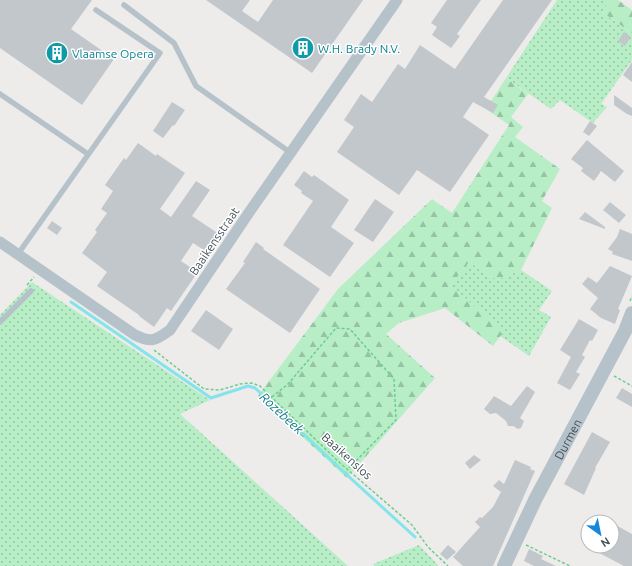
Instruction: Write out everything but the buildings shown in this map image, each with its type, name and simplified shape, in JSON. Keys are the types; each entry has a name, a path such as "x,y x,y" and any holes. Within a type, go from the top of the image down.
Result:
{"street":[{"name":"Baaikensstraat","path":"147,341 159,338 170,330 250,211 397,0"},
{"path":"0,242 134,335 147,341"},
{"name":"Durmen","path":"504,566 536,498 625,331 632,313"}],"lane":[{"path":"124,5 174,43 196,86 291,153"},
{"path":"18,254 160,53 96,10"},
{"path":"0,94 88,154"},
{"path":"0,322 31,291"}],"path":[{"path":"272,397 288,384 336,328 350,329 394,379 396,420 348,470"},
{"name":"Baaikenslos","path":"147,341 150,348 204,389 220,390 240,384 252,383 260,386 348,470 412,525 428,547 448,566"},
{"path":"604,370 632,386"},
{"path":"516,539 570,566"}],"green space":[{"path":"557,0 610,0 602,12 632,33 632,60 601,104 607,107 593,123 560,100 551,109 506,78"},
{"path":"610,0 618,0 632,10 632,33 602,12"},
{"path":"506,78 528,94 511,117 523,127 515,137 560,169 542,201 552,208 521,270 497,280 469,262 450,286 505,330 493,346 445,308 399,323 386,334 435,378 347,478 258,396 338,289 432,199 452,213 509,125 486,109"},
{"path":"469,262 497,280 521,270 552,291 539,310 551,317 529,356 500,336 504,330 450,286"},
{"path":"32,282 210,400 180,414 348,566 0,566 0,315"},
{"path":"419,545 438,565 437,566 375,566 373,564"}],"waterway":[{"name":"Rozebeek","path":"71,302 211,398 248,386 255,388 415,537"}],"place":[{"name":"W.H. Brady N.V.","path":"303,48"},
{"name":"Vlaamse Opera","path":"57,53"}]}
